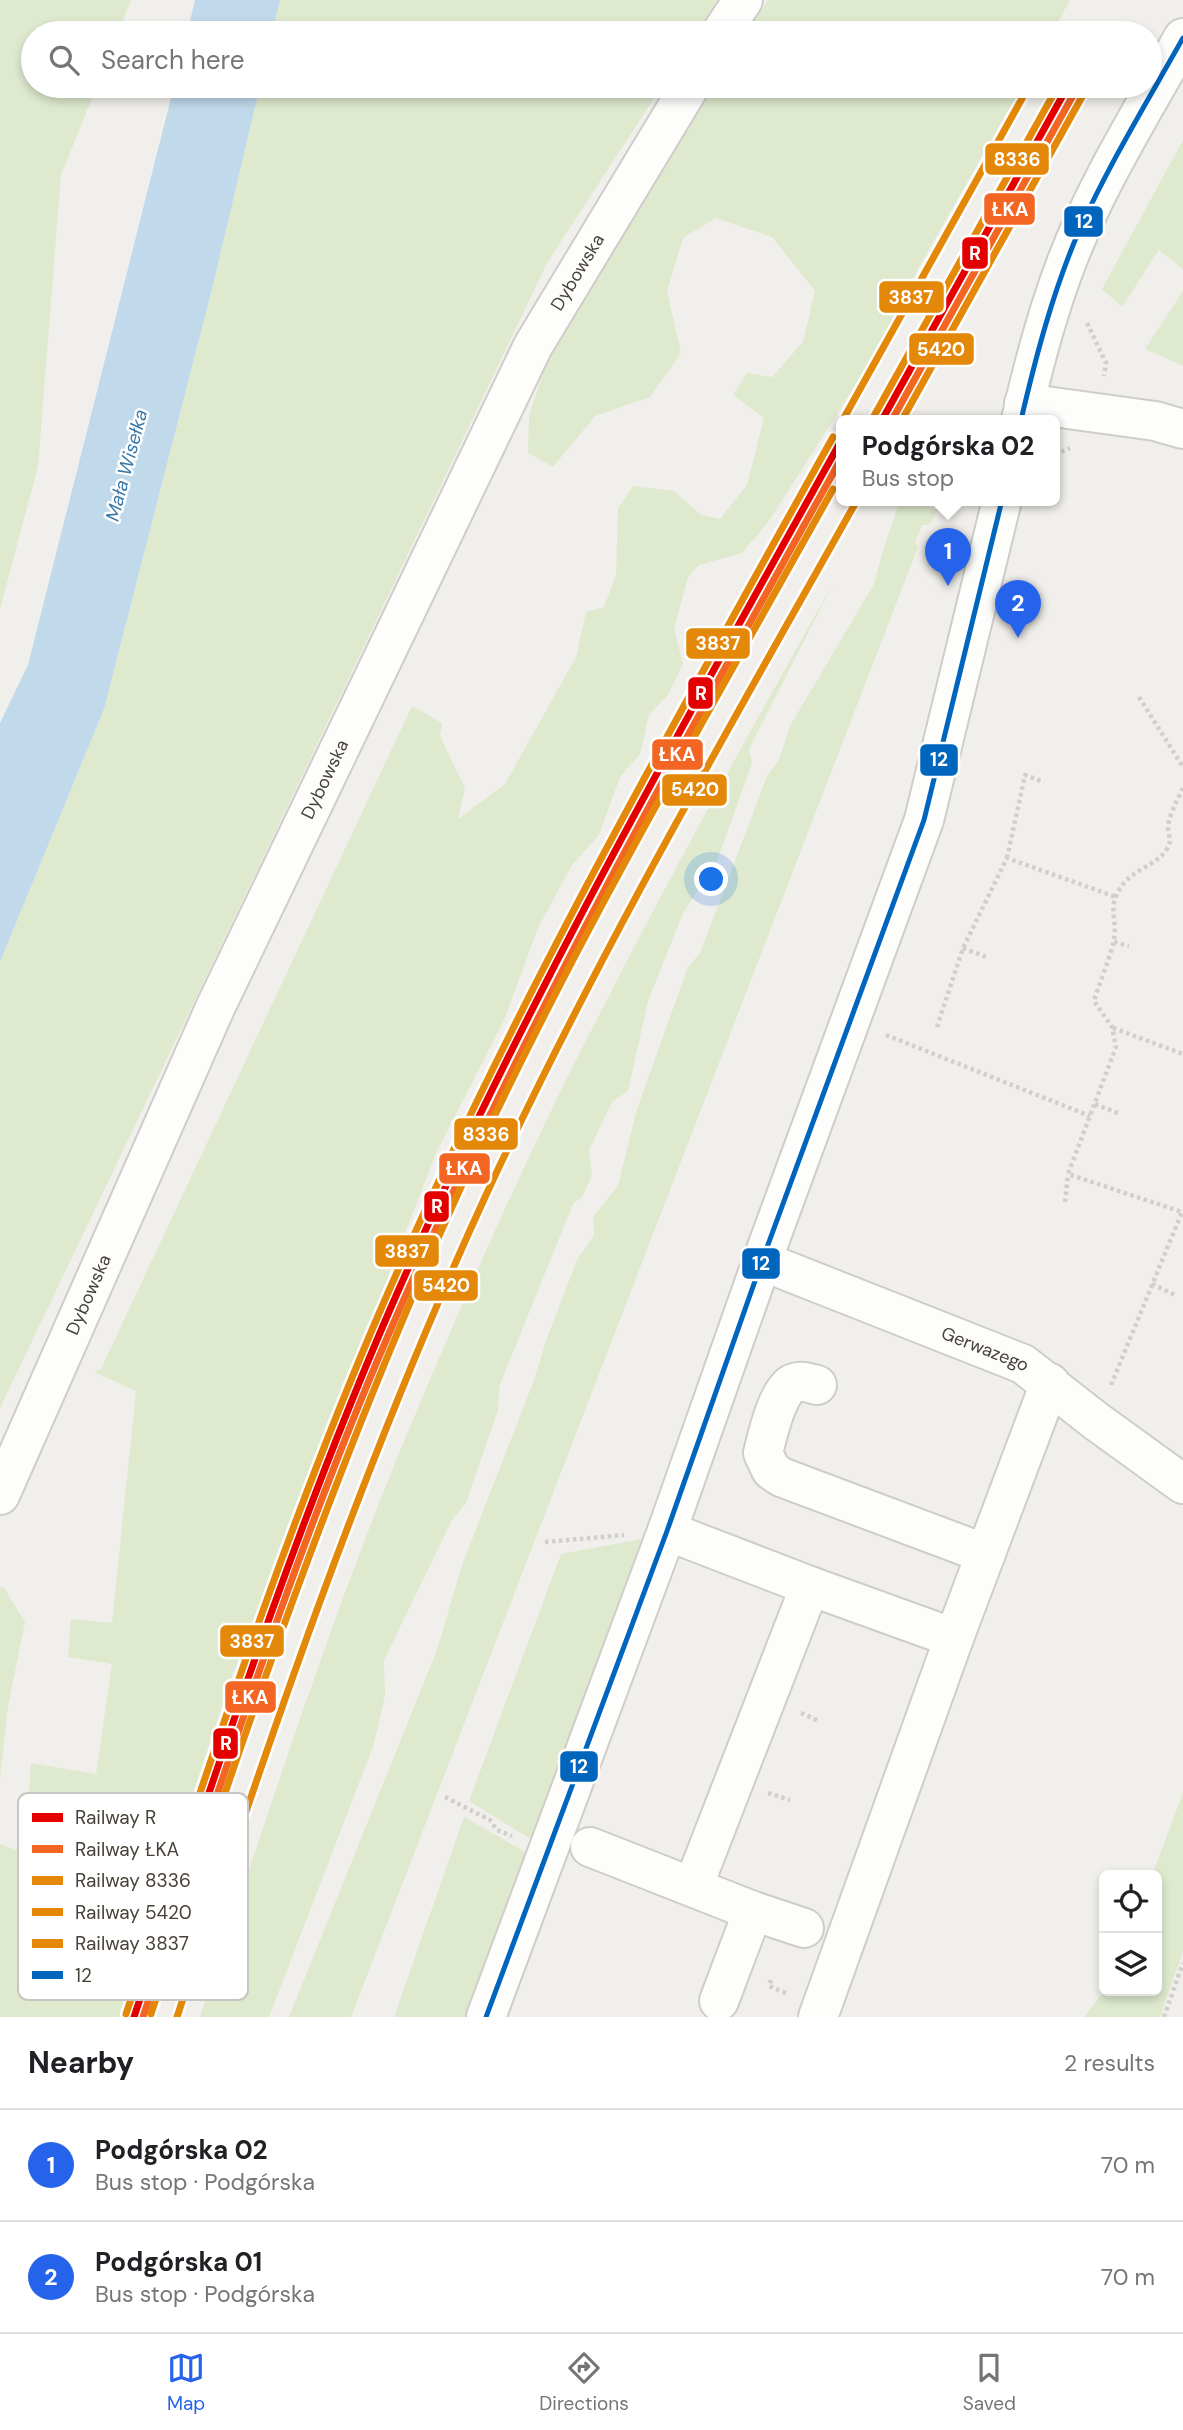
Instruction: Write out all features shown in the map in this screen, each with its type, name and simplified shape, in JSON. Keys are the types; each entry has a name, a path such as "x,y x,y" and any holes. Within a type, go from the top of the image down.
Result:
{"street":[{"path":"729,21 743,0"},
{"path":"1162,76 1183,38"},
{"name":"Dybowska","path":"0,1495 215,1008 533,346 683,98"},
{"path":"1150,98 1100,190 1067,259 1040,337 1023,412 1096,413 1155,421 1183,429"},
{"path":"486,2017 667,1531 762,1261 925,820 1001,506"},
{"name":"Gerwazego","path":"762,1261 1023,1364 1096,1421 1183,1483"},
{"path":"817,1385 793,1383 779,1400 763,1453 771,1470 781,1477 986,1554"},
{"path":"805,2006 954,1638 1050,1383"},
{"path":"667,1531 954,1638"},
{"path":"692,1887 810,1586"},
{"path":"590,1847 798,1926"},
{"path":"719,2001 753,1911"}],"path":[{"path":"1060,453 1070,448 1086,451 1106,363 1083,315"},
{"path":"1139,697 1183,767"},
{"path":"937,1027 963,948 1007,858 1025,775 1044,782"},
{"path":"1065,1202 1068,1174 1116,1047 1112,1027 1094,1001 1114,942 1113,910 1116,897 1129,878 1159,859 1171,843 1169,822 1183,788"},
{"path":"1007,858 1116,897"},
{"path":"1114,942 1129,946"},
{"path":"963,948 986,957"},
{"path":"1112,1027 1183,1054"},
{"path":"878,1031 1090,1116"},
{"path":"1095,1103 1120,1114"},
{"path":"1068,1174 1182,1212 1096,1421"},
{"path":"1152,1284 1175,1295"},
{"path":"545,1542 667,1531"},
{"path":"791,1709 819,1721"},
{"path":"761,1791 790,1800"},
{"path":"798,1926 769,1986 805,2006"},
{"path":"1165,2017 1183,1963"}],"green space":[{"path":"0,0 131,0 123,21 21,21 21,98 92,98 61,175 38,466 0,609"},
{"path":"280,0 717,0 704,21 275,21"},
{"path":"768,0 1070,0 1059,21 754,21"},
{"path":"257,98 654,98 547,263 0,1408 0,962 104,709 214,281"},
{"path":"704,98 1015,98 919,267 893,326 769,521 742,553 699,565 688,577 674,629 683,664 668,695 649,715 640,754 620,777 599,835 572,865 538,928 504,1020 437,1151 231,1679 193,1793 29,1793 31,1763 96,1774 112,1664 68,1657 71,1619 112,1623 136,1391 94,1372 101,1369 412,706 442,723 440,736 465,788 458,819 505,784 576,657 586,612 604,607 616,575 618,508 633,486 674,491 701,515 720,519 747,485 764,418 733,395 747,373 772,377 803,342 815,291 772,237 716,218 683,238 667,291 681,353 650,397 595,416 553,467 528,453 529,416 549,354"},
{"path":"1183,140 1183,269 1159,250 1122,307 1102,289"},
{"path":"1183,291 1183,366 1145,349"},
{"path":"898,506 927,506 938,510 929,525 922,525 915,542 918,547 351,2017 289,2017 437,1650 461,1568 534,1380 547,1338 577,1260 594,1235 593,1217 618,1186 636,1112 688,967 700,953 767,776 779,760 790,726 874,584"},
{"path":"834,582 749,749 752,763 717,861 683,913 648,1001 628,1091 612,1102 589,1150 592,1176 582,1197 573,1204 499,1387 498,1410 466,1503 452,1520 384,1660 385,1695 374,1744 269,2017 200,2017 206,2000 248,2000 248,1874 356,1563 415,1415 523,1171 569,1074 711,803"},
{"path":"642,1539 531,1839 469,1801 561,1554"},
{"path":"0,1587 4,1588 25,1622 8,1706 0,1778"},
{"path":"1183,1793 1183,1952 1160,2017 1084,2017 1100,1996 1162,1996 1162,1870 1154,1870"},
{"path":"464,1817 527,1853 466,2017 394,2017"},
{"path":"0,1844 18,1850 18,2000 125,2000 119,2017 0,2017"}],"water":[{"path":"195,0 280,0 275,21 190,21"},
{"name":"Mała Wisełka","path":"171,98 257,98 214,281 104,709 0,962 0,723 28,665"}],"rail line":[{"name":"3837","path":"846,415 1022,98"},
{"name":"8336","path":"875,415 1051,98"},
{"name":"R","path":"885,415 1061,98"},
{"name":"ŁKA","path":"895,415 1072,98"},
{"name":"5420","path":"905,415 1081,98"},
{"name":"3837","path":"200,1793 312,1478 347,1389 434,1191 598,864 833,437"},
{"name":"R","path":"209,1793 320,1481 355,1392 442,1194 606,868 836,450"},
{"name":"ŁKA","path":"218,1793 329,1481 401,1306 451,1197 502,1090 611,877 836,468"},
{"name":"8336","path":"225,1793 333,1493 416,1288 461,1187 593,921 833,489"},
{"name":"5420","path":"248,1806 358,1499 441,1296 486,1195 528,1106 618,931 854,506"},
{"name":"3837","path":"126,2014 131,2000"},
{"name":"R","path":"134,2017 140,2000"},
{"name":"ŁKA","path":"143,2017 149,2000"},
{"name":"8336","path":"151,2014 156,2000"},
{"name":"5420","path":"177,2017 183,2000"}],"transit line":[{"name":"12","path":"1162,75 1183,38"},
{"name":"12","path":"1022,415 1046,324 1079,231 1149,98"},
{"name":"12","path":"486,2017 667,1531 762,1261 924,820 1001,506"}],"place":[{"name":"Podgórska 02","path":"948,586"},
{"name":"Podgórska 01","path":"1018,638"}]}
